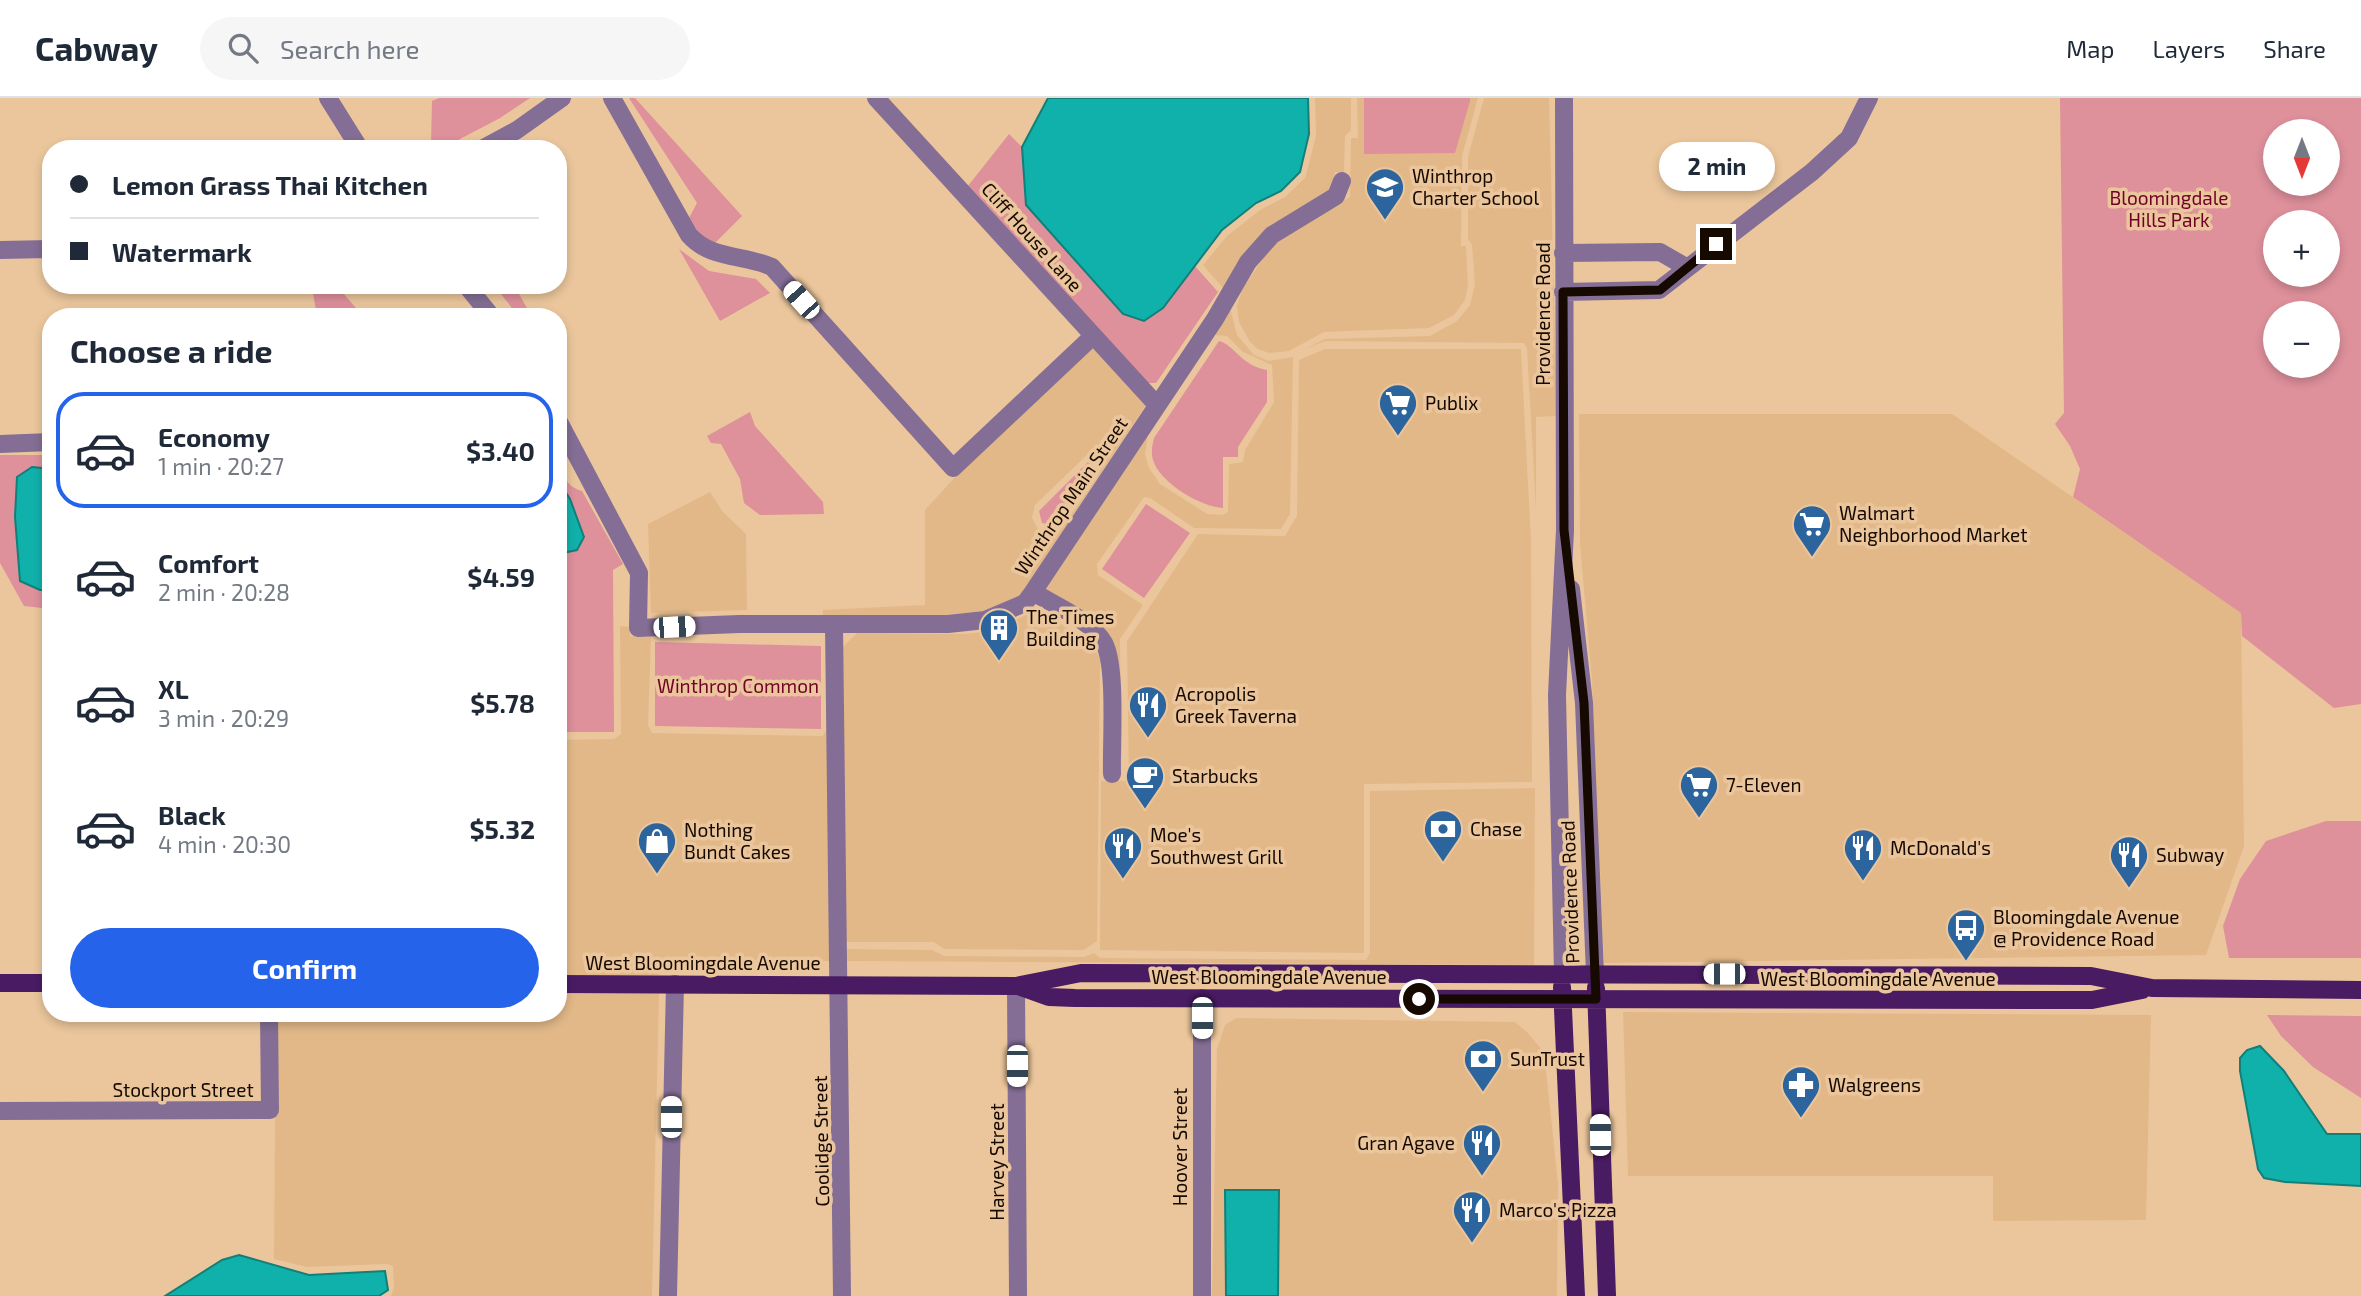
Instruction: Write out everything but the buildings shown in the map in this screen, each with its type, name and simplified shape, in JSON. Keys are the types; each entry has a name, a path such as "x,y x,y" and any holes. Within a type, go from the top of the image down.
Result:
{"main road":[{"name":"West Bloomingdale Avenue","path":"567,984 1016,986 1081,973 1595,974 2091,976 2152,988 2361,990"},
{"path":"1074,998 1097,986 1177,986 1186,981 1191,973"},
{"name":"Providence Road","path":"1563,974 1576,1296"},
{"name":"Providence Road","path":"1595,974 1607,1296"},
{"path":"0,983 42,984"},
{"name":"West Bloomingdale Avenue","path":"1016,986 1049,997 1074,998 2092,1000 2152,988"}],"street":[{"path":"328,98 354,140"},
{"path":"499,140 562,98"},
{"path":"612,98 699,247 710,253 755,260 772,267 953,468 1093,336"},
{"name":"Cliff House Lane","path":"876,98 1156,404"},
{"name":"Providence Road","path":"1563,974 1557,695 1564,530 1564,98"},
{"path":"1563,292 1660,290 1686,267 1789,190 1849,138 1869,98"},
{"name":"Winthrop Main Street","path":"567,437 639,573 638,628 739,624 948,624 985,620 1025,603 1209,328 1258,248 1284,226 1336,196 1342,181"},
{"path":"0,250 42,250"},
{"path":"1563,253 1660,252 1686,267"},
{"path":"473,294 485,308"},
{"path":"0,444 42,442"},
{"name":"Providence Road","path":"1564,530 1584,703 1595,974"},
{"path":"1033,592 1086,625 1104,642 1111,668 1112,774"},
{"name":"Coolidge Street","path":"834,625 842,1296"},
{"path":"668,1296 675,984"},
{"name":"Harvey Street","path":"1016,986 1018,1296"},
{"name":"Hoover Street","path":"1202,998 1202,1296"},
{"name":"Stockport Street","path":"0,1111 270,1110 269,1022"}],"shaded area":[{"path":"1315,98 1351,98 1351,130 1345,136 1344,173 1335,172 1332,189 1267,228 1242,256 1223,288 1203,265 1227,236 1260,210 1285,197 1305,178 1316,136"},
{"name":"Winthrop Charter School","path":"1357,98 1478,98 1462,156 1461,246 1466,246 1468,284 1465,300 1454,315 1429,328 1324,332 1289,351 1269,353 1258,349 1250,342 1239,322 1237,306 1242,290 1270,248 1294,230 1350,197 1351,138 1358,138"},
{"path":"1484,98 1549,98 1557,416 1536,417 1536,510 1527,349 1524,343 1325,341 1305,349 1325,339 1430,336 1457,321 1470,305 1475,284 1472,245 1468,239 1468,157"},
{"path":"1230,308 1237,335 1254,355 1269,361 1293,357 1290,514 1281,529 1194,528 1150,498 1144,497 1097,564 1098,575 1143,605 1120,639 1122,774 1118,668 1045,589 1162,410 1148,434 1145,454 1149,468 1160,484 1207,514 1223,515 1228,512 1229,464 1243,462 1245,450 1274,402 1272,365 1243,352 1227,336 1215,335"},
{"path":"1093,348 1146,405 1020,596 983,611 947,615 823,616 823,610 925,605 925,510 957,475","holes":["1088,454 1098,461 1101,469 1096,479 1059,532 1048,533 1038,529 1032,518 1035,505"]},
{"path":"1325,349 1521,349 1531,541 1532,782 1364,784 1364,953 1100,950 1101,781 1129,781 1127,641 1198,534 1285,536 1297,516 1299,360"},
{"path":"1579,414 1952,414 2241,613 2244,846 2206,955 1604,963 1592,681 1580,544"},
{"path":"710,492 723,512 746,534 747,610 651,613 648,524"},
{"path":"1038,609 1093,644 1100,659 1097,941 1084,950 944,949 934,942 845,942 841,649 857,633 964,634 993,631"},
{"path":"620,626 630,627 630,636 651,637 648,725 652,733 823,736 827,729 832,961 660,959 659,975 567,975 567,740 614,739 621,734"},
{"path":"1535,788 1534,965 847,961 847,949 932,950 944,956 1084,957 1094,953 1100,958 1366,960 1370,953 1370,791"},
{"path":"567,993 659,993 652,1296 391,1296 394,1288 393,1266 387,1264 307,1267 274,1259 276,1022 567,1022"},
{"path":"1623,1012 2151,1015 2146,1220 1993,1221 1993,1176 1628,1176"},
{"path":"1236,1018 1515,1022 1527,1032 1544,1052 1558,1183 1557,1296 1212,1296 1217,1049 1225,1025"}],"green space":[{"path":"439,98 530,98 500,118 458,140 431,140 432,101"},
{"path":"629,98 635,98 742,216 715,243 701,237 689,218 697,203"},
{"path":"1364,98 1470,98 1455,153 1364,154"},
{"name":"Bloomingdale Hills Park","path":"2060,98 2361,98 2361,704 2334,708 2242,636 2241,613 2073,497 2080,469 2070,446 2055,424 2064,413"},
{"path":"1009,134 1022,147 1026,205 1124,314 1144,321 1163,308 1194,265 1218,292 1156,383 1147,383 968,186"},
{"path":"679,249 709,271 756,279 770,293 720,321"},
{"path":"313,294 344,294 356,308 316,308"},
{"path":"501,294 519,294 527,308 512,308"},
{"path":"1219,341 1244,360 1267,370 1267,402 1238,447 1238,457 1223,457 1223,508 1204,503 1172,485 1157,469 1152,452 1154,438"},
{"path":"750,412 755,426 823,502 824,514 760,515 744,503 740,479 721,444 711,443 707,436"},
{"path":"0,455 42,455 42,608 24,606 0,563"},
{"path":"1089,461 1094,469 1091,475 1056,525 1042,523 1039,511"},
{"path":"567,481 582,491 623,564 613,570 614,732 567,732"},
{"path":"1146,504 1190,533 1144,598 1102,569"},
{"name":"Winthrop Common","path":"655,642 821,646 821,729 655,726"},
{"path":"2326,821 2361,821 2361,958 2229,958 2223,926 2240,879 2266,841"},
{"path":"2267,1015 2361,1016 2361,1098 2313,1067 2281,1036"}],"water":[{"path":"1048,98 1308,98 1309,134 1300,172 1281,191 1256,203 1222,230 1163,308 1144,321 1123,314 1026,205 1022,147"},
{"path":"32,467 42,468 42,590 20,581 15,517 17,477"},
{"path":"567,494 584,537 577,550 567,552"},
{"path":"2260,1046 2284,1071 2327,1134 2361,1134 2361,1186 2285,1182 2264,1178 2258,1169 2240,1071 2240,1058 2247,1050"},
{"path":"1225,1190 1279,1190 1278,1296 1226,1296"},
{"path":"239,1255 309,1275 385,1271 388,1290 379,1296 165,1296 222,1260"}],"place":[{"name":"Winthrop Charter School","path":"1385,221"},
{"name":"Publix","path":"1398,437"},
{"name":"Walmart Neighborhood Market","path":"1812,558"},
{"name":"The Times Building","path":"999,662"},
{"name":"Acropolis Greek Taverna","path":"1148,739"},
{"name":"Starbucks","path":"1145,810"},
{"name":"7-Eleven","path":"1699,819"},
{"name":"Chase","path":"1443,863"},
{"name":"Nothing Bundt Cakes","path":"657,875"},
{"name":"Moe's Southwest Grill","path":"1123,880"},
{"name":"McDonald's","path":"1863,882"},
{"name":"Subway","path":"2129,889"},
{"name":"Bloomingdale Avenue @ Providence Road","path":"1966,962"},
{"name":"SunTrust","path":"1483,1093"},
{"name":"Walgreens","path":"1801,1119"},
{"name":"Gran Agave","path":"1482,1177"},
{"name":"Marco's Pizza","path":"1472,1244"}],"route":[{"path":"1419,999 1596,999 1584,703 1564,530 1563,292 1660,290 1716,244"}]}
